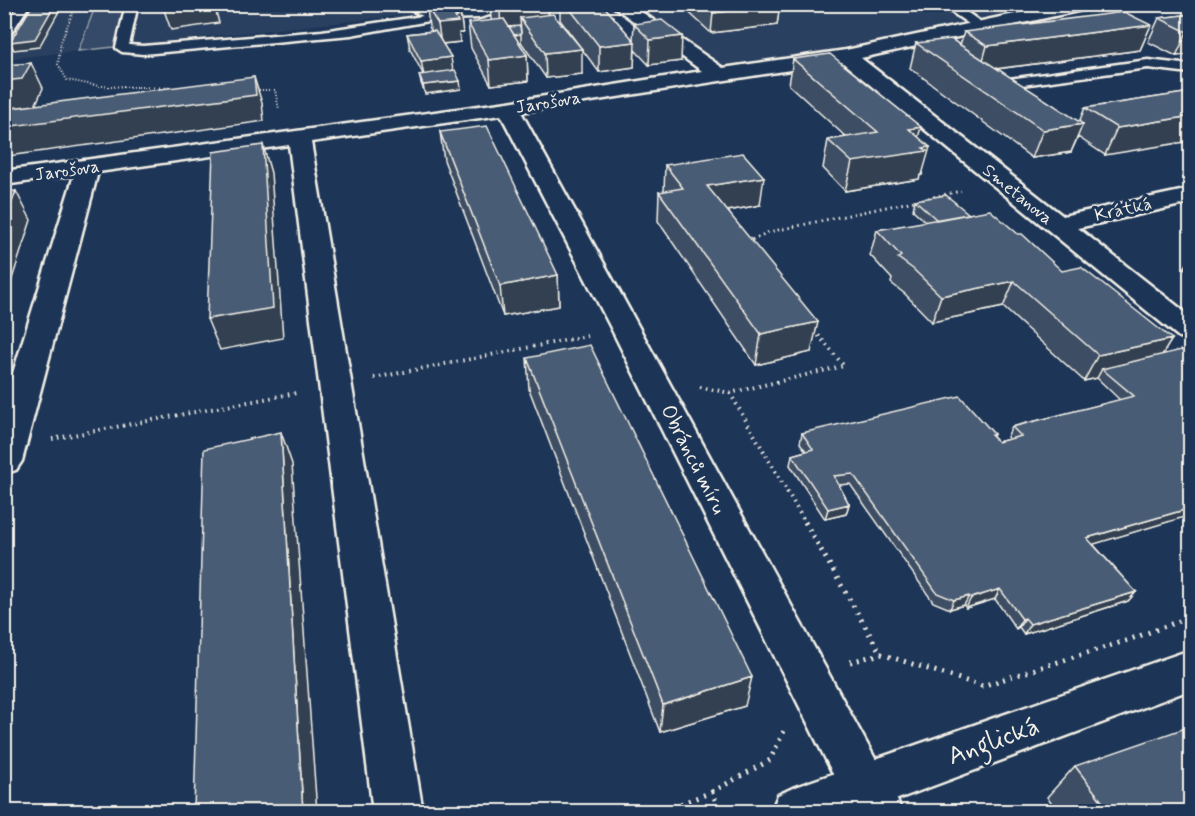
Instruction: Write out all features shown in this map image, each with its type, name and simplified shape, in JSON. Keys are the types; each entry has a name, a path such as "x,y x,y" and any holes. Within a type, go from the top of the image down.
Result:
{"street":[{"path":"618,4 719,74"},
{"name":"Jarošova","path":"4,178 508,108 846,56 1087,4"},
{"name":"Smetanova","path":"846,56 1191,330"},
{"name":"Obránců míru","path":"508,108 637,349 871,799"},
{"path":"293,137 398,812"},
{"path":"4,461 88,167"},
{"name":"Krátká","path":"1056,225 1191,196"},
{"name":"Anglická","path":"795,812 871,799 1191,670"}],"lane":[{"path":"4,35 25,4"},
{"path":"132,4 122,48 138,51 234,43 404,23 435,16 479,16 524,4"},
{"path":"404,4 435,16"},
{"path":"958,4 954,9 983,28"},
{"path":"1011,96 994,85 1148,64 1191,69"}],"path":[{"path":"76,4 61,42 58,64 67,80 99,86 181,88"},
{"path":"251,89 275,90 293,137"},
{"path":"743,244 768,232 962,191"},
{"path":"690,385 730,393 844,366 808,322"},
{"path":"730,393 881,654"},
{"path":"806,674 881,654 982,686 1131,639 1191,617"},
{"path":"658,812 712,792 720,812"}],"shaded area":[{"path":"4,5 96,5 78,51 5,59"},
{"path":"96,5 125,5 114,47 78,51"},
{"path":"125,5 524,5 479,16 425,13 114,47"},
{"path":"618,5 1053,5 815,53 712,69"}],"building":[{"path":"33,4 55,4 35,39 10,42"},
{"path":"162,4 178,4 163,7"},
{"path":"454,4 460,13 455,14 458,22 438,24 427,7"},
{"path":"495,4 547,4 548,6 500,11"},
{"path":"566,4 602,4 635,42 599,46"},
{"path":"703,4 779,4 780,5 713,13"},
{"path":"1124,12 1151,25 987,46 964,32"},
{"path":"553,14 582,49 545,53 520,18"},
{"path":"1191,14 1191,31 1187,32 1159,18"},
{"path":"504,19 527,55 489,60 468,23"},
{"path":"662,20 682,36 650,40 634,24"},
{"path":"520,26 521,34 514,35 509,27"},
{"path":"435,31 451,57 421,61 407,34"},
{"path":"951,39 1083,124 1043,130 916,43"},
{"path":"830,54 921,127 909,129 930,147 923,148 927,151 852,162 828,140 878,132 793,59"},
{"path":"31,63 22,79 4,81 4,65"},
{"path":"455,70 460,81 423,85 419,75"},
{"path":"254,77 256,95 4,127 4,109"},
{"path":"1191,92 1191,116 1117,128 1085,108"},
{"path":"487,126 558,275 500,286 440,132"},
{"path":"263,145 273,308 207,319 213,152"},
{"path":"743,153 764,177 707,186 818,322 761,334 659,192 683,188 665,165"},
{"path":"16,191 4,223 4,192"},
{"path":"946,195 969,214 937,220 915,200"},
{"path":"990,210 1018,234 1022,234 1062,271 1081,267 1172,339 1098,355 1014,281 941,296 898,258 901,256 877,230"},
{"path":"590,345 752,677 663,705 527,358"},
{"path":"1181,350 1191,358 1191,508 1087,538 1136,592 1030,624 1025,618 1022,619 1000,589 971,598 969,596 954,600 937,593 853,474 834,476 849,504 828,509 792,455 813,449 802,433 960,396 994,434 991,435 998,442 1021,436 1012,427 1134,396 1102,369"},
{"path":"281,432 303,812 194,812 204,449"},
{"path":"1191,726 1191,812 1110,812 1075,766"}]}
